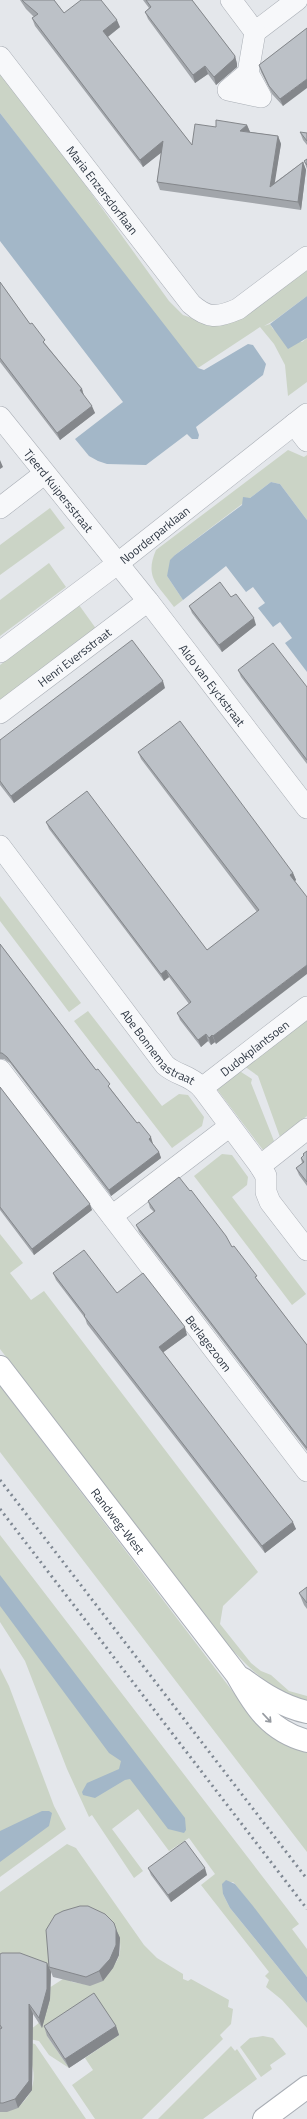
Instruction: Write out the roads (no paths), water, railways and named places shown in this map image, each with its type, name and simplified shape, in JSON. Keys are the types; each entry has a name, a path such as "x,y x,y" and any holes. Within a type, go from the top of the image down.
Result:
{"main road":[{"name":"Randweg-West","path":"0,1367 237,1675 253,1703 274,1726 294,1737 307,1741"},
{"name":"Randweg-West","path":"237,1675 271,1698 307,1712"},
{"path":"264,2119 303,2097"},
{"path":"284,2119 303,2097"}],"street":[{"path":"231,0 255,32"},
{"path":"248,73 255,32 297,0"},
{"name":"Maria Enzersdorflaan","path":"0,57 190,304 201,313 211,316 226,314 238,309 307,257"},
{"name":"Tjeerd Kuipersstraat","path":"0,417 117,564"},
{"path":"300,419 307,441"},
{"name":"Noorderparklaan","path":"0,652 117,564 300,419"},
{"path":"0,508 44,474"},
{"name":"Aldo van Eyckstraat","path":"117,564 148,601 307,808"},
{"name":"Henri Eversstraat","path":"0,713 148,601"},
{"name":"Abe Bonnemastraat","path":"0,846 165,1065 174,1072 194,1079 202,1088 260,1166 266,1176 266,1192 270,1202 307,1250"},
{"name":"Dudokplantsoen","path":"202,1088 307,1006"},
{"name":"Berlagezoom","path":"0,1070 307,1471"},
{"path":"112,1216 230,1126"},
{"path":"260,1166 307,1129"}],"water":[{"path":"0,113 198,368 204,370 248,344 253,345 266,364 263,375 196,427 199,435 198,439 192,439 187,434 146,465 107,464 98,461 89,456 75,439 123,402 0,241"},
{"path":"307,296 307,338 288,349 270,324"},
{"path":"271,482 280,484 307,520 307,672 285,643 292,638 280,622 273,627 258,608 265,603 253,587 246,592 226,566 183,600 167,576 170,560 175,555 242,505 243,497 250,498"},
{"path":"0,1575 185,1818 186,1830 184,1833 168,1829 130,1779 125,1780 95,1798 83,1795 82,1792 87,1783 119,1769 121,1761 109,1753 0,1606"},
{"path":"42,1811 49,1811 52,1813 49,1826 0,1862 0,1831"},
{"path":"226,1880 235,1884 307,1977 307,2003 230,1908 223,1894 222,1884"}],"railway":[{"path":"0,1480 307,1879"},
{"path":"0,1509 307,1909"}]}
